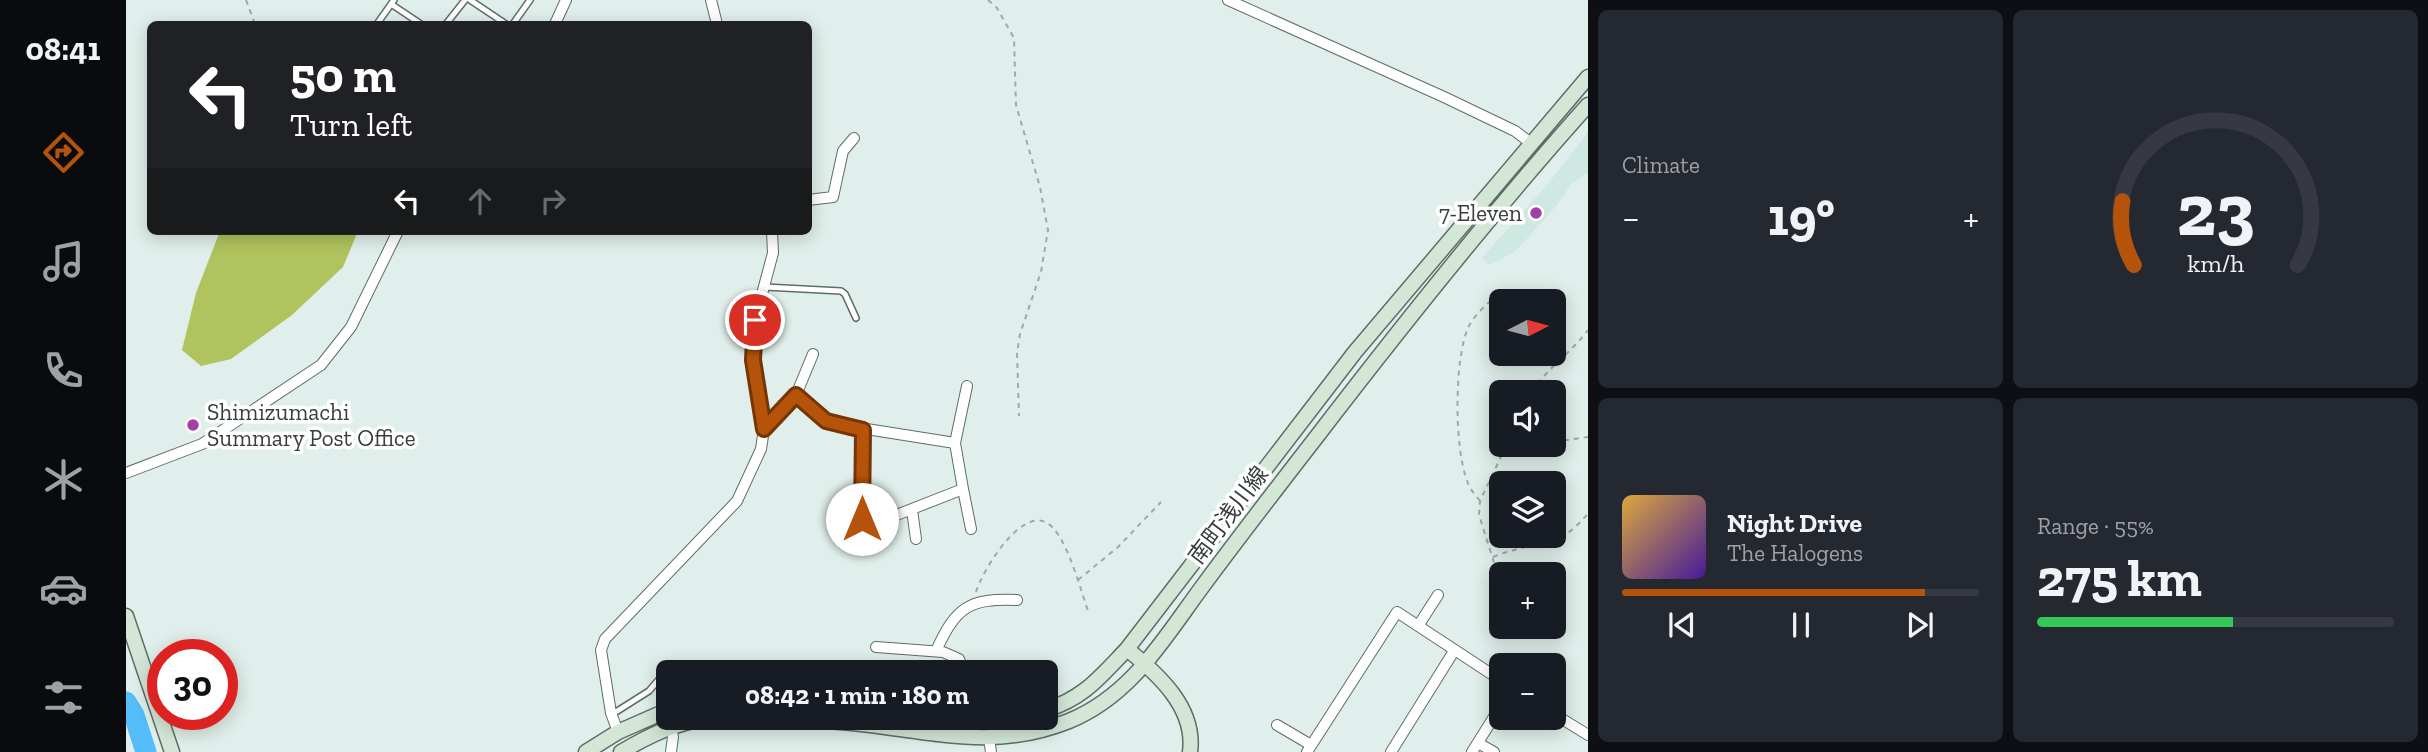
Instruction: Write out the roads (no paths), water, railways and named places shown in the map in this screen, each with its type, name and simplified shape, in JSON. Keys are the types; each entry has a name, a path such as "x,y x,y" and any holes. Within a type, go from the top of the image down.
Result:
{"street":[{"path":"556,21 566,0"},
{"path":"711,0 717,21"},
{"path":"1228,0 1444,97 1515,131 1532,144"},
{"name":"南町浅川線","path":"1058,706 1068,703 1090,688 1128,649 1355,352 1588,77"},
{"path":"1575,93 1588,104"},
{"name":"南町浅川線","path":"909,730 990,745 1071,720 1116,694 1146,664 1227,553 1396,334 1588,104"},
{"path":"812,200 834,197 843,151 854,138"},
{"path":"126,473 202,444 321,365 351,327 396,235"},
{"path":"618,732 611,715 601,650 605,639 737,501 761,449 764,429 753,360 755,320 773,253 772,235"},
{"path":"764,429 796,395 813,354"},
{"path":"967,386 955,443 971,529"},
{"path":"796,395 826,421 863,430 955,443"},
{"path":"863,430 862,519 894,516 963,489"},
{"path":"912,510 916,539"},
{"path":"1418,626 1438,595"},
{"path":"936,651 955,618 973,603 992,599 1017,600"},
{"path":"1277,725 1309,748 1397,612 1489,673"},
{"path":"126,616 172,752"},
{"path":"876,647 949,653 959,660"},
{"path":"1128,649 1163,681 1179,704 1189,726 1190,752"},
{"path":"1391,752 1454,651"},
{"path":"586,752 618,732 656,715"},
{"path":"1566,721 1588,735"},
{"path":"1489,725 1475,747 1494,752"},
{"path":"621,752 662,730"},
{"path":"671,752 672,730"}],"lane":[{"path":"448,21 465,0"},
{"path":"470,0 502,21"},
{"path":"515,21 529,1"},
{"path":"379,21 392,2 417,21"},
{"path":"765,287 841,291 856,318"},
{"path":"611,715 649,691 656,683"}],"waterway":[{"path":"126,702 134,715 146,752"}],"place":[{"name":"7-Eleven","path":"1536,213"},
{"name":"Shimizumachi Summary Post Office","path":"193,425"}]}
